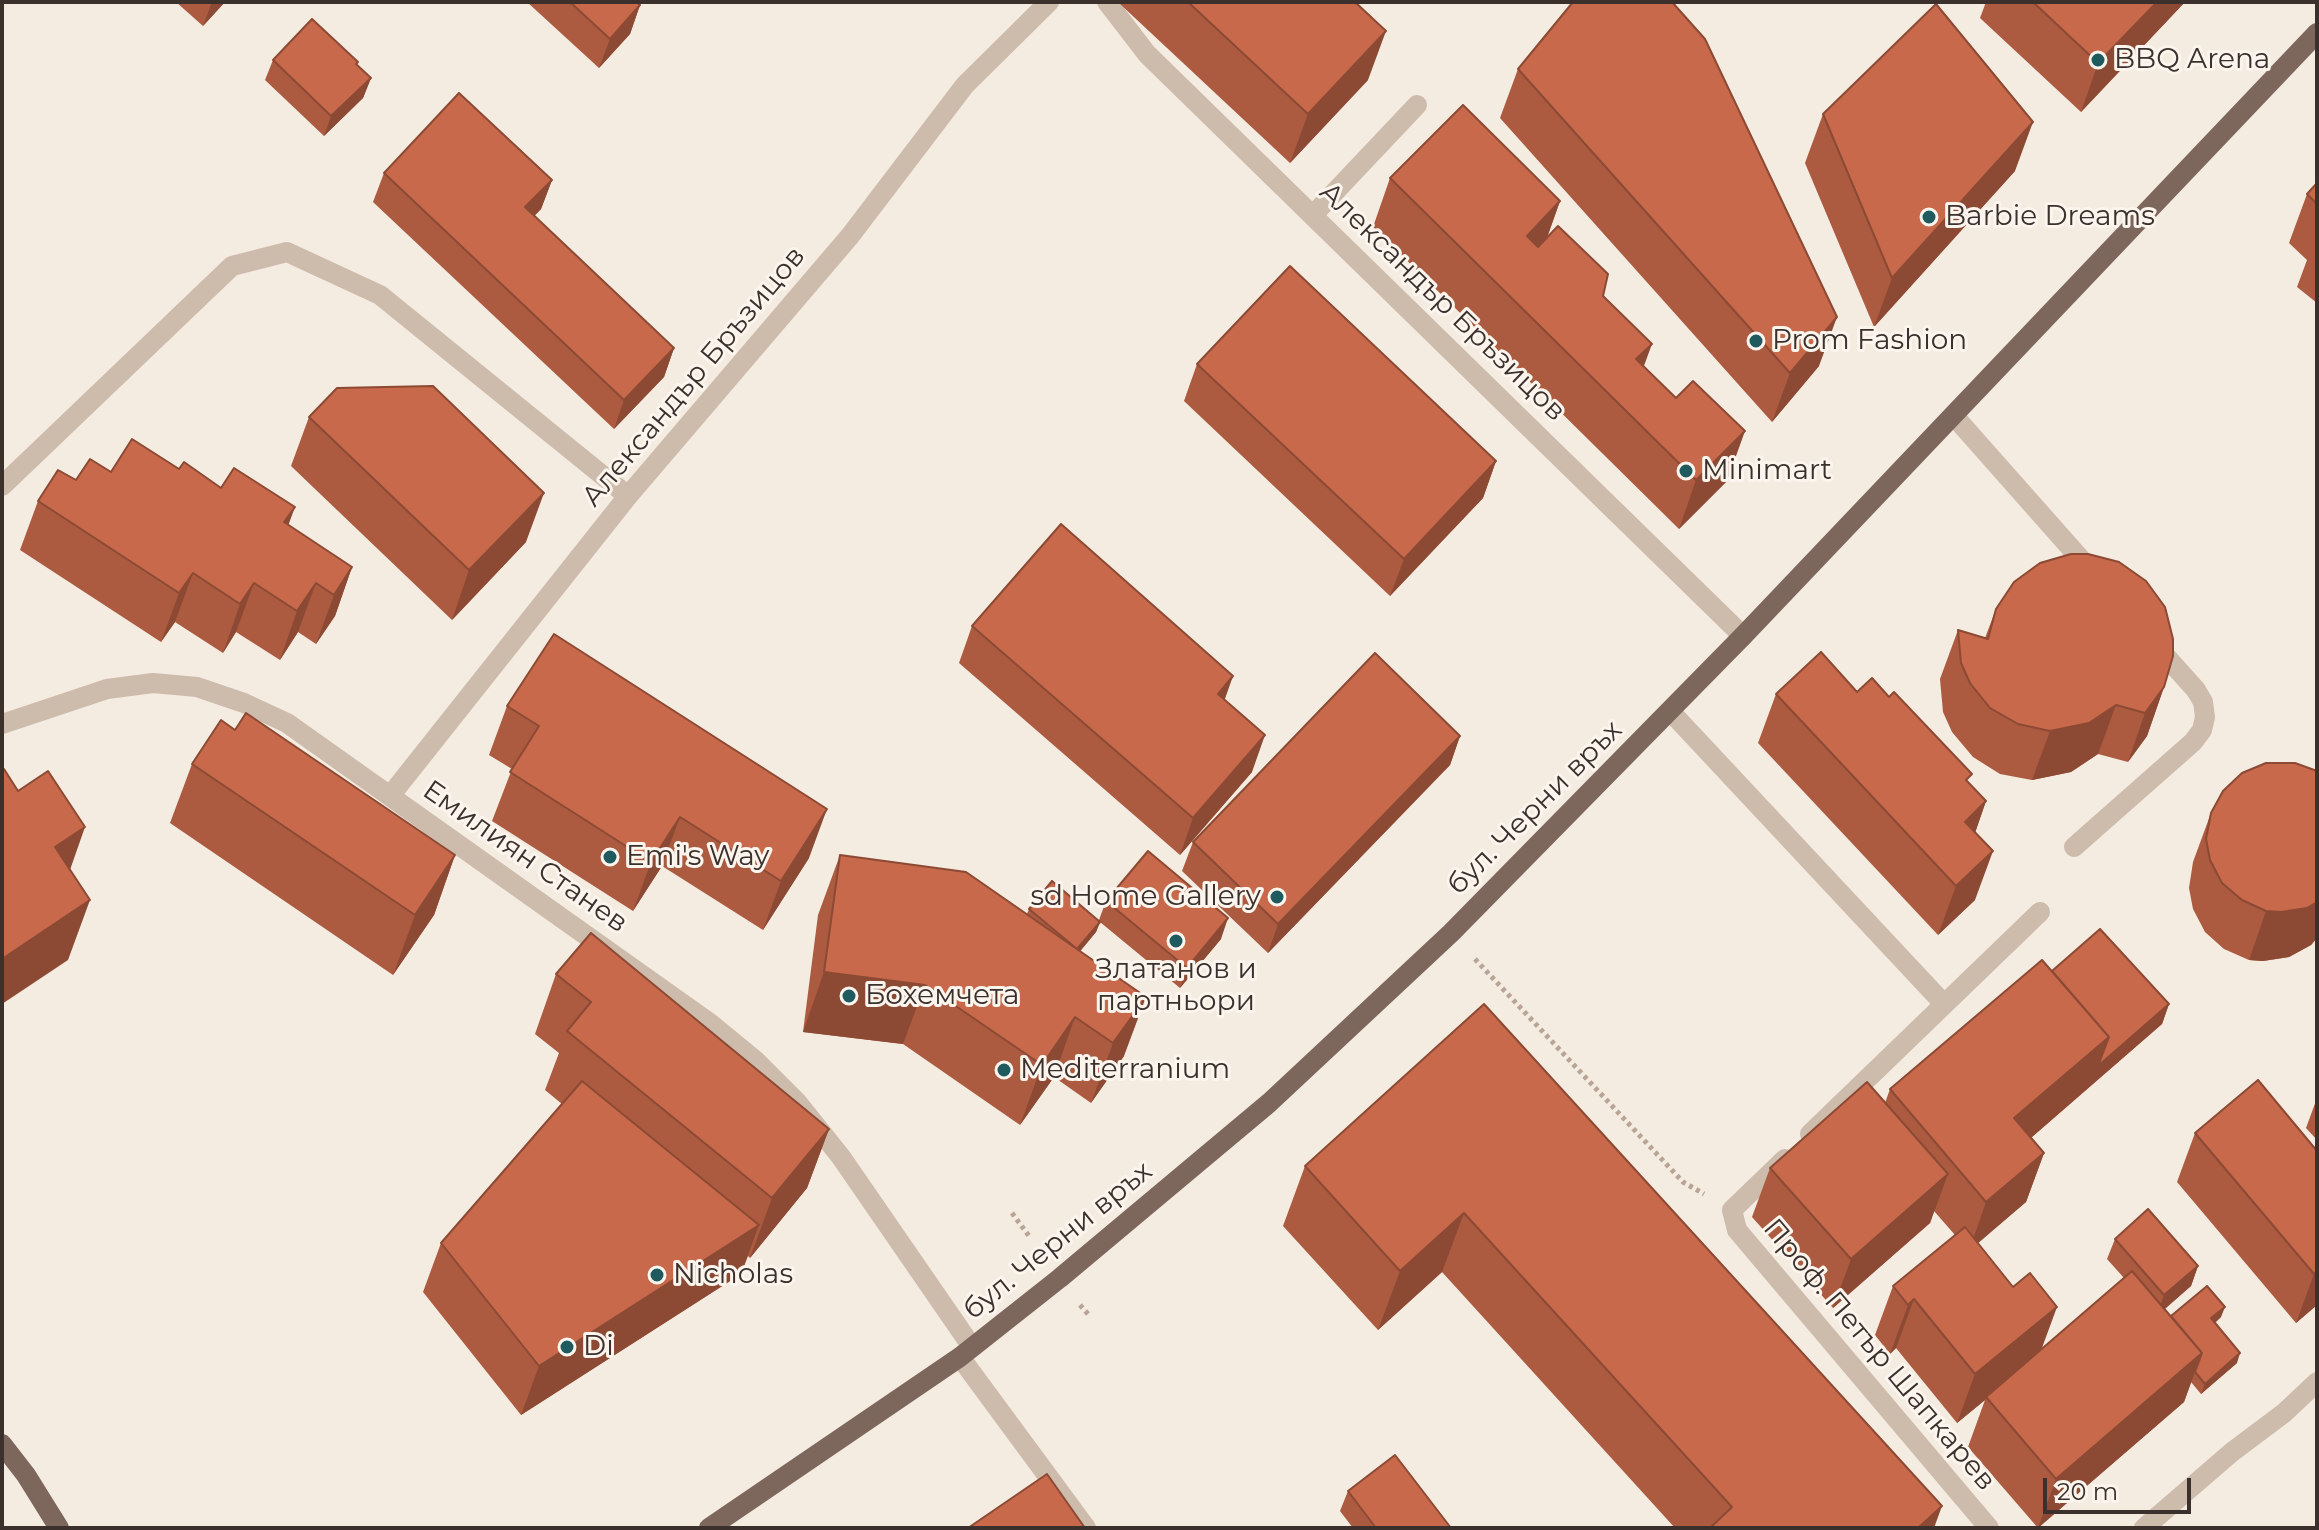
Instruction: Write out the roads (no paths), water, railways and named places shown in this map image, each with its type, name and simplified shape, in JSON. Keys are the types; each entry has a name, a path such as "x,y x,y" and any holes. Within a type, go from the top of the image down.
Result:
{"main road":[{"name":"бул. Черни връх","path":"709,1528 966,1352 1060,1278 1269,1103 1451,933 1670,711 2317,33"},
{"path":"2,1444 59,1528"}],"street":[{"name":"Александър Бръзицов","path":"390,796 628,496 850,236 965,85 1049,2"},
{"name":"Александър Бръзицов","path":"1107,2 1147,54 1743,636"},
{"path":"1313,215 1417,105"},
{"path":"2,486 232,266 287,252 380,295 628,496"},
{"path":"1954,416 2102,583"},
{"path":"2074,847 2193,742 2202,730 2205,717 2203,702 2196,690 2144,631"},
{"name":"Емилиян Станев","path":"2,724 107,689 153,683 197,687 244,703 287,723 711,1024 756,1061 797,1102 841,1157 966,1352 1086,1528"},
{"path":"1670,711 1944,1004"},
{"name":"Проф. Петър Шапкарев","path":"1989,1528 1737,1230 1732,1210 2040,912"},
{"path":"2144,1528 2232,1452 2284,1413 2317,1382"}],"place":[{"name":"BBQ Arena","path":"2098,60"},
{"name":"Barbie Dreams","path":"1929,217"},
{"name":"Prom Fashion","path":"1756,341"},
{"name":"Minimart","path":"1686,471"},
{"name":"Emi's Way","path":"610,857"},
{"name":"sd Home Gallery","path":"1277,897"},
{"name":"Златанов и партньори","path":"1176,941"},
{"name":"Бохемчета","path":"849,996"},
{"name":"Mediterranium","path":"1004,1070"},
{"name":"Nicholas","path":"657,1275"},
{"name":"Di","path":"567,1347"}]}
